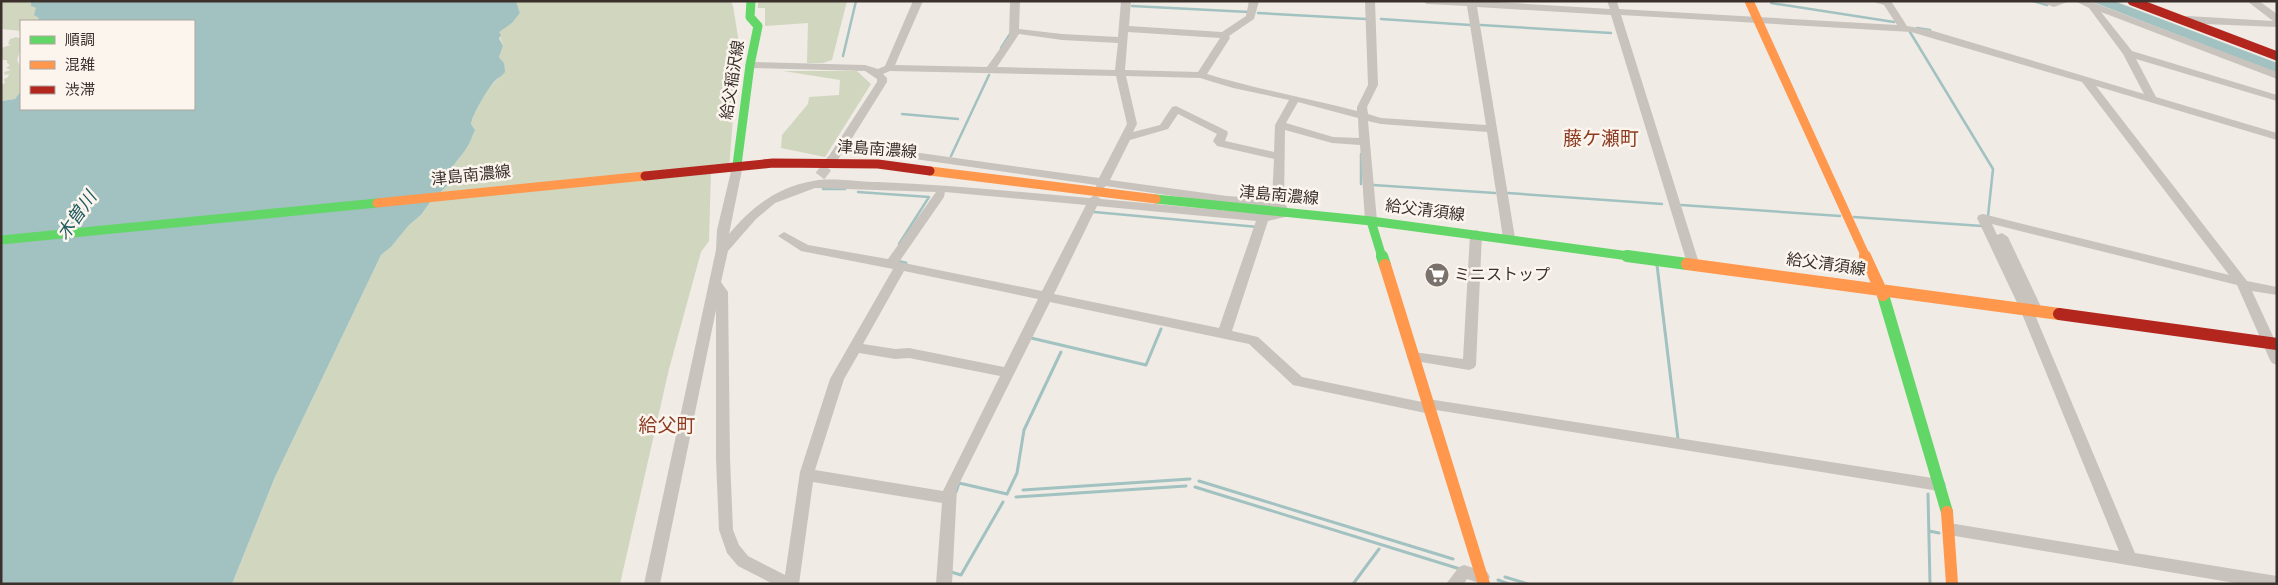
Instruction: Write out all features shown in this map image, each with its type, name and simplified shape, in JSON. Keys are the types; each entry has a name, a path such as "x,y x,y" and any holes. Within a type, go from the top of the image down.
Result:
{"main road":[{"path":"744,1 750,17"},
{"name":"給父稲沢線","path":"736,165 750,65 758,26 750,17 751,1"},
{"path":"1749,1 1882,289 1947,510 1952,584"},
{"path":"2132,1 2277,56"},
{"name":"津島南濃線","path":"1,240 736,165 806,162 878,164 1125,196 1371,221"},
{"path":"1371,221 1483,580"},
{"name":"給父清須線","path":"1371,221 1510,238 2273,343"}],"street":[{"path":"833,159 882,82 884,70 918,1"},
{"path":"1102,185 1128,137 1132,124 1120,72 1126,1"},
{"path":"1123,29 1224,35 1251,17 1254,1"},
{"path":"1370,1 1373,85 1362,107 1371,221"},
{"path":"1427,1 1614,7 1927,32 2277,137"},
{"path":"1876,1 1887,2 1904,29"},
{"path":"2042,1 2054,4 2065,1"},
{"path":"2080,1 2096,4 2277,76"},
{"path":"2252,1 2277,19"},
{"path":"990,70 1015,31 1018,2"},
{"path":"1471,2 1510,238"},
{"path":"2096,4 2128,53 2152,99"},
{"path":"1614,7 1693,263"},
{"path":"2180,20 2277,24"},
{"path":"1015,31 1062,38 1122,40"},
{"path":"1201,75 1225,38 1224,35"},
{"path":"2128,53 2277,98"},
{"path":"750,65 884,70 1120,72 1201,75 1233,86 1295,98 1381,121 1491,129"},
{"path":"2086,80 2241,284 2273,343 2277,360"},
{"path":"722,250 757,209 772,198 818,180 938,192 1093,203 1262,222 1284,213 1278,203 1280,125 1295,98"},
{"path":"1128,137 1164,127 1176,109 1223,133 1218,141 1221,144 1280,157"},
{"path":"1280,125 1332,140 1366,142"},
{"path":"842,145 1102,185 1227,200 1278,203"},
{"path":"652,584 722,250 723,230 736,165"},
{"path":"866,191 938,192"},
{"path":"715,282 722,292 723,459 726,530 732,548 743,561 789,584 806,475 838,379 896,265 938,192"},
{"path":"944,584 950,488 1093,203"},
{"path":"2130,559 2032,310 1994,221 2241,284 2277,291"},
{"path":"1224,334 1262,222"},
{"path":"1414,357 1469,365 1476,234"},
{"path":"784,236 805,248 1046,296 1224,334 1257,343 1298,381 1430,408 1940,488"},
{"path":"854,347 895,354 910,353 1008,372"},
{"path":"806,475 949,498"},
{"path":"1949,529 2277,583"},
{"path":"1454,584 1464,572 1483,580"}],"green space":[{"path":"1,1 31,1 31,6 36,8 39,18 38,20 20,20 20,31 1,29"},
{"path":"516,1 731,1 733,6 739,43 729,168 711,171 709,241 701,252 669,369 620,584 232,584 275,477 381,255 391,247 409,225 421,215 431,201 448,185 447,180 450,171 467,147 475,130 471,124 476,111 488,89 503,71 504,63 499,57 503,46 498,32 512,23 520,13"},
{"path":"758,1 847,1 832,60 823,63 807,63 808,23 765,26 765,8 758,8"},
{"path":"16,37 20,39 20,51 17,60 20,67 20,91 15,99 1,101 1,85 5,83 4,79 9,74 5,75 4,72 11,70 6,68 10,65 7,63 7,60 1,60 1,48 11,45 8,44 10,39"},
{"path":"783,71 857,71 871,84 825,157 781,148 782,135 808,104 809,97 839,95 840,80"}],"water":[{"name":"木曽川","path":"31,1 516,1 520,13 512,23 499,32 501,35 499,38 503,46 499,57 504,63 505,72 485,94 472,120 471,124 475,130 467,147 448,175 448,185 431,201 421,215 409,225 391,247 381,255 275,477 232,584 1,584 1,101 15,99 20,92 20,110 195,110 195,20 38,20 39,18 34,15 36,8 31,6"},
{"path":"2090,1 2114,1 2277,63 2277,73"}],"waterway":[{"path":"843,56 856,1"},
{"path":"2033,1 2047,5"},
{"path":"1771,3 1894,22"},
{"path":"1132,6 1249,12"},
{"path":"1258,13 1366,19"},
{"path":"1381,19 1470,25"},
{"path":"1481,25 1611,33"},
{"path":"1917,28 1930,30"},
{"path":"1910,32 1993,169 1988,216"},
{"path":"1001,48 1010,34"},
{"path":"951,156 989,75"},
{"path":"902,114 958,119"},
{"path":"1361,154 1361,184"},
{"path":"1373,185 1495,193"},
{"path":"823,189 845,189"},
{"path":"858,192 929,197 899,244"},
{"path":"1508,193 1662,204"},
{"path":"1681,205 1840,216"},
{"path":"1094,212 1258,227"},
{"path":"1854,217 1982,226"},
{"path":"897,261 906,263"},
{"path":"1657,265 1678,439"},
{"path":"1031,338 1146,365 1161,329"},
{"path":"956,492 959,483 1007,494 1017,473 1024,430 1061,352"},
{"path":"1023,490 1190,479"},
{"path":"1199,481 1453,559"},
{"path":"1016,497 1186,486"},
{"path":"1195,487 1460,569"},
{"path":"1928,494 1930,584"},
{"path":"951,572 961,575 1003,502"},
{"path":"1929,531 1939,533"},
{"path":"1353,584 1379,549"},
{"path":"1505,577 1528,584"},
{"path":"1498,580 1509,584"}],"tunnel":[{"path":"820,176 833,159"}],"traffic: fast":[{"path":"737,165 750,65 758,26 750,17 751,1"},
{"path":"1156,199 1371,221 1385,265"},
{"path":"1,240 377,203"},
{"path":"1371,221 1687,264"},
{"path":"1883,295 1947,512"}],"traffic: slow":[{"path":"1749,1 1883,295"},
{"path":"930,171 1156,199"},
{"path":"377,203 645,176"},
{"path":"1687,264 2059,314"},
{"path":"1385,265 1484,584"},
{"path":"1947,512 1952,584"}],"traffic: jam":[{"path":"2132,1 2277,56"},
{"path":"645,176 773,163 878,164 930,171"},
{"path":"2059,314 2277,344"}],"place":[{"name":"ミニストップ","path":"1437,275"}],"district":[{"name":"藤ケ瀬町","path":"1601,139"},
{"name":"給父町","path":"667,426"}]}
